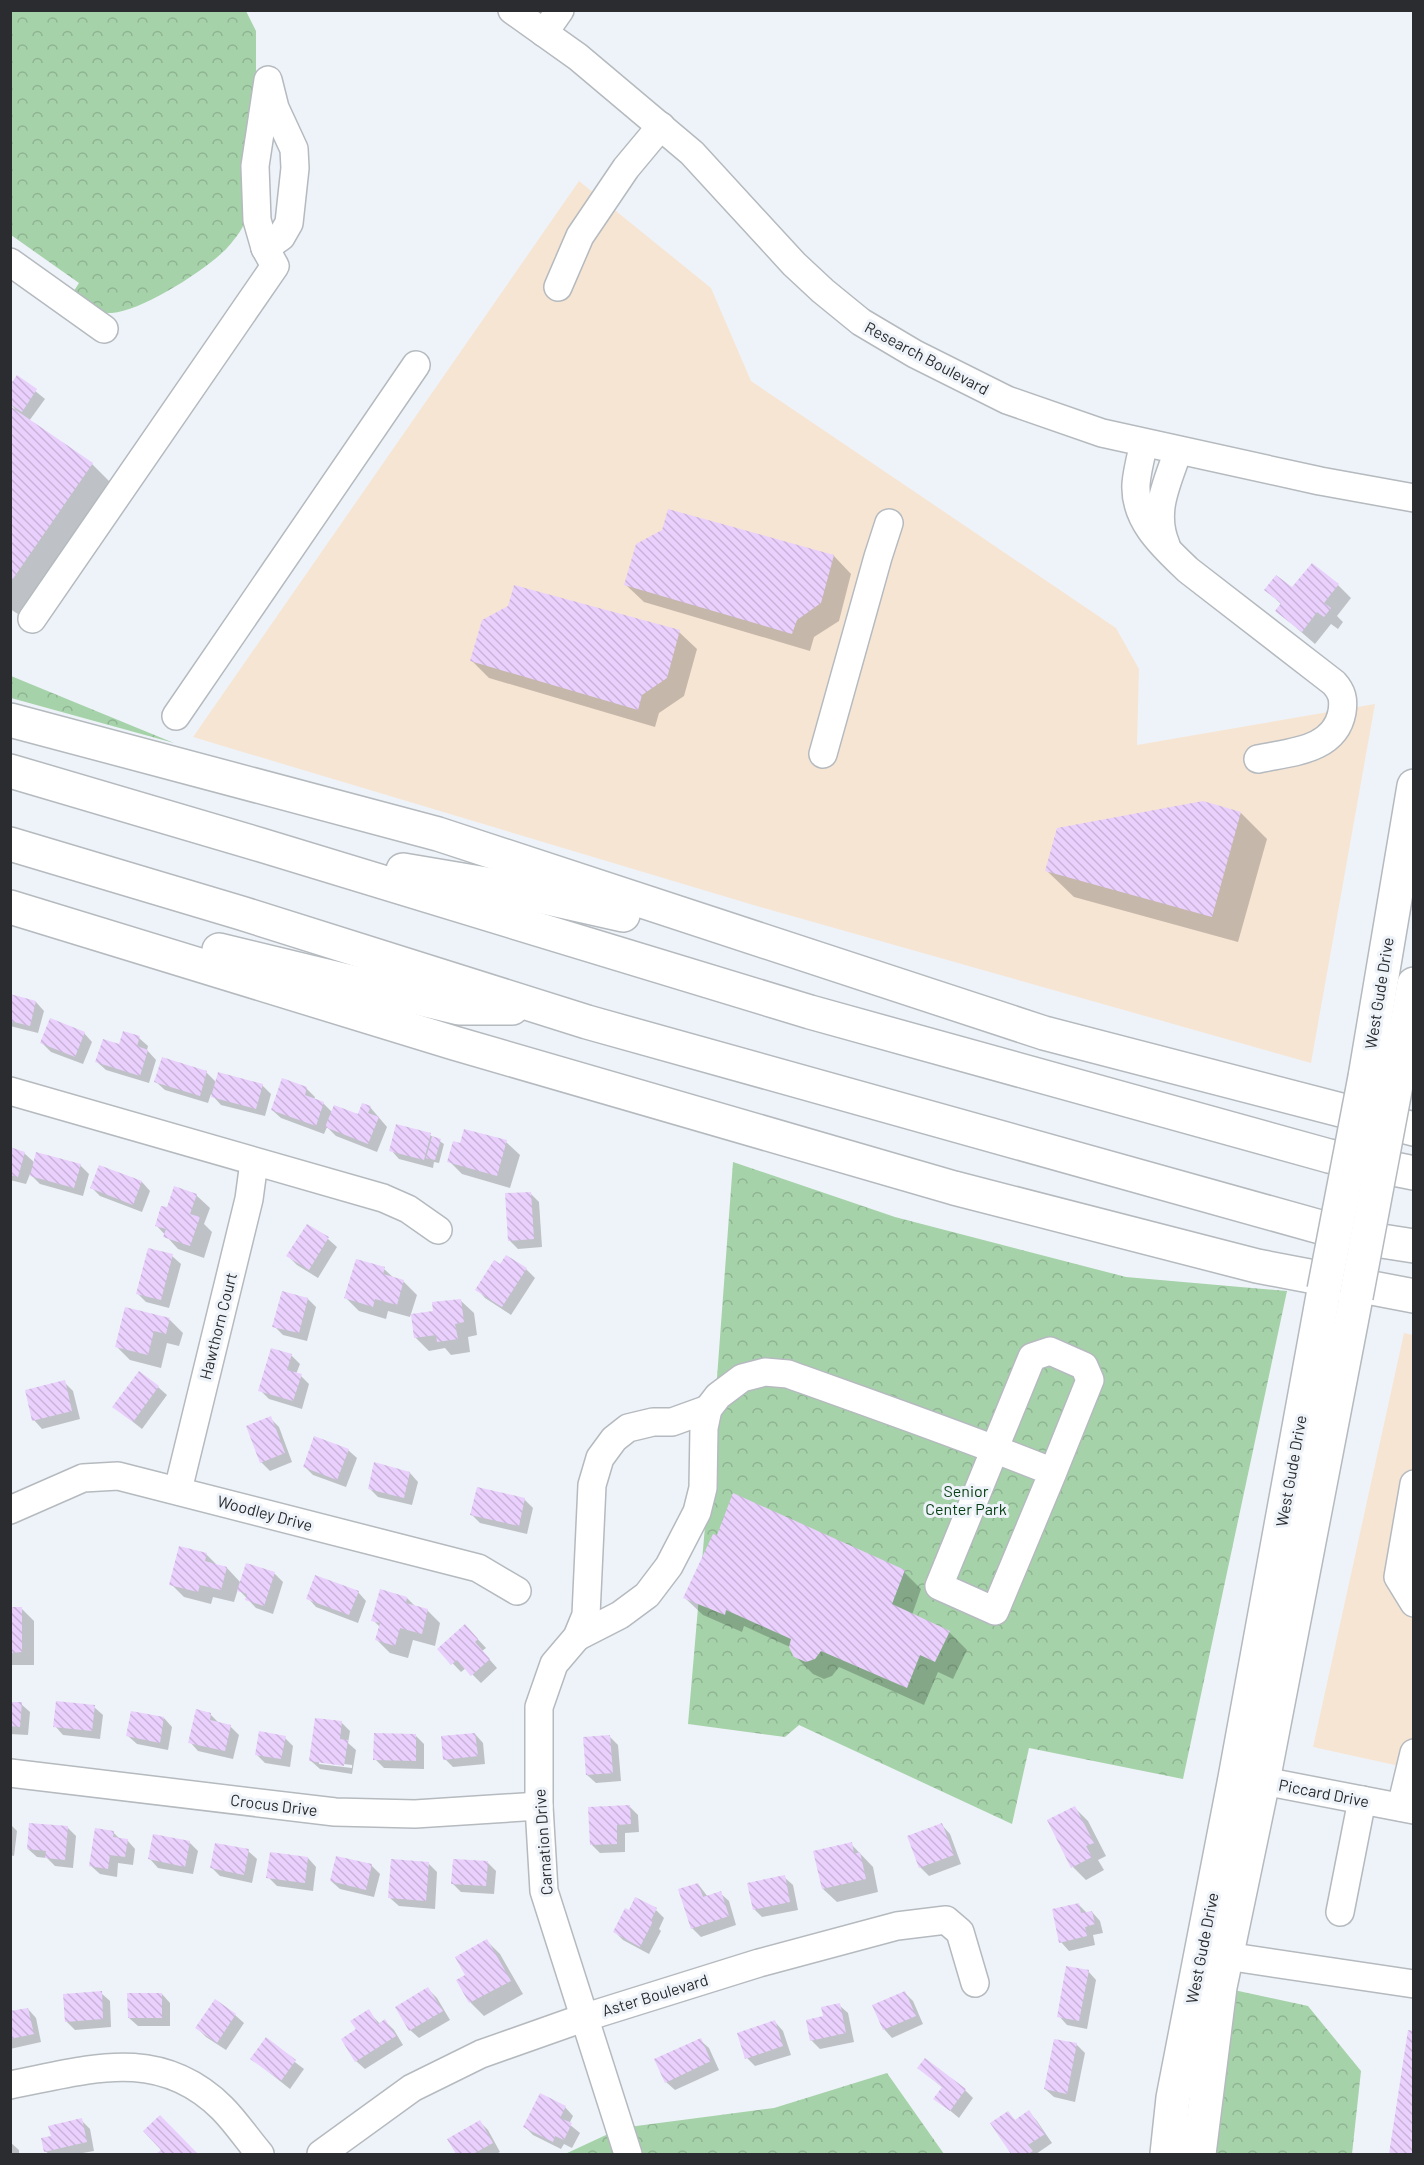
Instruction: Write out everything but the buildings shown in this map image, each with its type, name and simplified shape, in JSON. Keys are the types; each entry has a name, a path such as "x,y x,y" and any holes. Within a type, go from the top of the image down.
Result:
{"main road":[{"path":"10,720 438,834 1044,1033 1413,1129"},
{"path":"10,771 810,1012 1329,1156 1413,1173"},
{"name":"West Gude Drive","path":"1167,2154 1173,2098 1249,1780 1356,1297 1413,786"},
{"path":"10,844 252,916 588,1022 1356,1237 1413,1246"},
{"path":"261,845 486,884 815,958"},
{"path":"10,900 459,1008 545,1008"},
{"path":"10,907 454,1043 954,1188 1257,1266 1413,1296"},
{"name":"West Gude Drive","path":"1199,2154 1249,1780 1324,1290 1381,1081 1413,984"}],"street":[{"name":"Research Boulevard","path":"512,10 578,57 692,153 794,264 861,322 915,354 1007,400 1102,433 1320,481 1413,498"},
{"path":"544,33 560,10"},
{"path":"32,619 275,266 265,248 257,220 255,166 268,80 274,108 294,149 294,168 289,223 281,237 265,248"},
{"path":"558,287 580,236 626,168 661,126"},
{"path":"255,166 270,177 278,177 294,168"},
{"path":"10,262 104,329"},
{"path":"176,716 416,365"},
{"path":"1144,443 1136,485 1138,506 1143,520 1188,570 1334,682 1342,692 1344,704 1341,719 1324,741 1314,747 1258,759"},
{"path":"1169,551 1159,518 1162,498 1178,451"},
{"path":"823,754 872,575 889,523"},
{"path":"10,1091 383,1198 408,1209 438,1230"},
{"name":"Hawthorn Court","path":"178,1490 249,1199 254,1162"},
{"path":"1050,1351 1084,1366 1090,1380 1053,1472 994,1611 939,1586 1032,1357 1050,1351"},
{"path":"577,1637 620,1615 647,1595 669,1566 697,1512 703,1488 704,1428 708,1409 718,1396 742,1378 765,1372 788,1374 1053,1472"},
{"path":"577,1637 586,1615 592,1485 600,1458 614,1439 628,1428 672,1422 708,1409"},
{"path":"662,1422 684,1435 698,1448 704,1459"},
{"name":"Woodley Drive","path":"10,1510 83,1478 118,1476 478,1568 517,1591"},
{"path":"1413,1484 1398,1577 1413,1603"},
{"name":"Carnation Drive","path":"577,1637 554,1664 539,1707 539,1806 544,1891 628,2154"},
{"path":"1407,1809 1413,1753"},
{"name":"Crocus Drive","path":"10,1773 334,1812 414,1814 539,1806"},
{"name":"Piccard Drive","path":"1249,1780 1407,1809"},
{"path":"1340,1912 1362,1800"},
{"name":"Aster Boulevard","path":"321,2154 412,2088 481,2054 583,2018 771,1960 897,1926 946,1920 960,1932 975,1983"},
{"path":"1226,1956 1413,1984"},
{"path":"10,2085 104,2067 157,2070 185,2080 222,2108 260,2154"}],"shaded area":[{"path":"579,181 711,288 751,381 1116,628 1139,669 1137,745 1375,704 1311,1063 760,907 193,737"},
{"path":"1404,1333 1413,1335 1413,1769 1313,1747"}],"green space":[{"path":"11,11 246,11 256,31 256,113 249,213 245,223 237,236 217,257 173,288 140,305 112,313 90,308 70,297 79,283 11,235"},
{"path":"11,676 174,743 11,698"},
{"name":"Senior Center Park","path":"733,1162 895,1217 1126,1277 1287,1291 1183,1779 1029,1748 1012,1824 799,1725 785,1737 688,1724"},
{"path":"1220,1987 1308,2006 1361,2071 1352,2154 1199,2154"},
{"path":"887,2073 944,2154 565,2154 621,2128 774,2108"}]}
